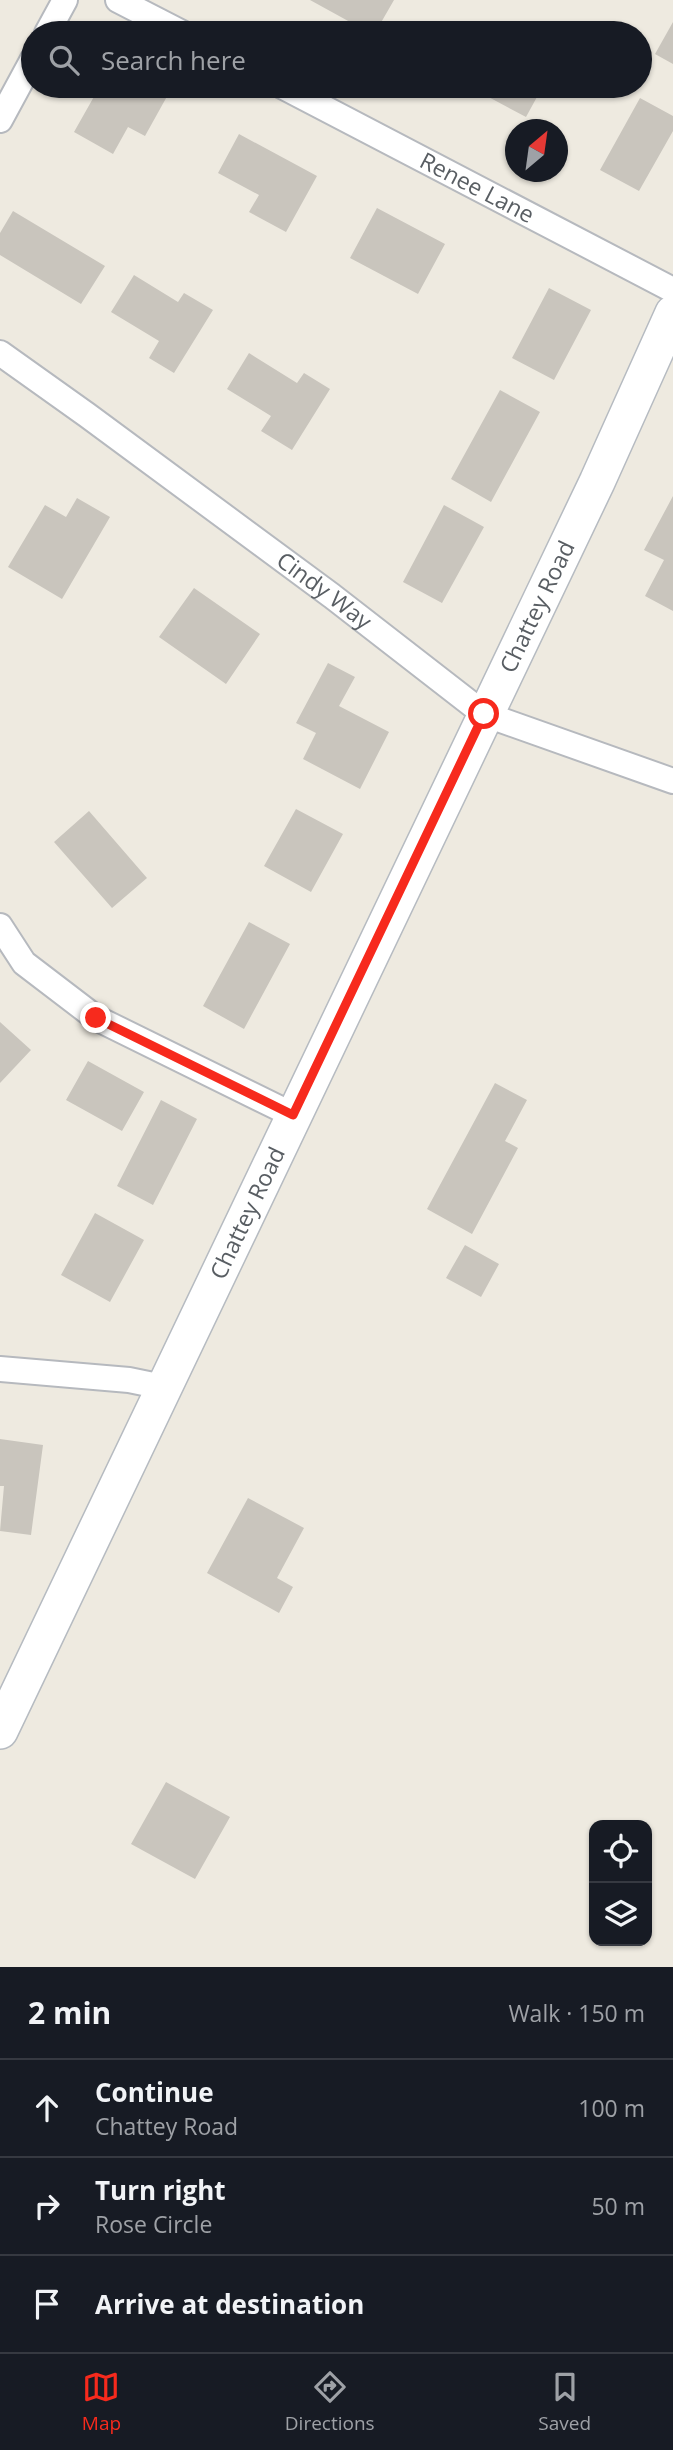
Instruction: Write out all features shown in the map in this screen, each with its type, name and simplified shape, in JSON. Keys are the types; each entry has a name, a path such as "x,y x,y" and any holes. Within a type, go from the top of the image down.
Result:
{"street":[{"path":"54,21 65,0"},
{"path":"118,0 159,21"},
{"path":"0,120 21,81"},
{"name":"Renee Lane","path":"305,98 673,290"},
{"name":"Chattey Road","path":"0,1731 597,482 673,313"},
{"name":"Cindy Way","path":"0,354 332,596 484,714 673,781"},
{"path":"0,926 24,963 96,1018 293,1115"},
{"path":"0,1369 130,1380 163,1387"}],"building":[{"path":"310,0 394,0 382,21 348,21"},
{"path":"673,22 673,64 655,54"},
{"path":"93,98 166,98 145,136 128,127 113,154 74,132"},
{"path":"490,98 536,98 526,117"},
{"path":"640,98 673,116 673,131 639,191 600,170"},
{"path":"239,134 317,176 286,232 249,212 259,195 218,173"},
{"path":"377,208 445,244 418,294 350,258"},
{"path":"13,211 105,266 81,304 0,255 0,233"},
{"path":"134,275 178,302 184,293 213,310 174,373 149,358 159,341 111,312"},
{"path":"549,288 591,310 554,380 512,358"},
{"path":"249,353 297,383 304,373 330,389 292,450 261,431 271,416 227,389"},
{"path":"500,390 540,412 491,502 451,479"},
{"path":"673,496 673,611 645,596 664,560 644,550"},
{"path":"77,498 110,517 62,599 8,567 45,505 66,517"},
{"path":"444,505 484,527 442,603 403,582"},
{"path":"194,588 260,634 226,684 159,637"},
{"path":"328,663 355,677 339,706 389,732 360,789 303,759 316,733 296,723"},
{"path":"296,809 343,834 311,892 264,866"},
{"path":"89,811 147,878 112,908 54,842"},
{"path":"249,922 290,944 244,1029 203,1006"},
{"path":"0,1022 31,1050 0,1083"},
{"path":"88,1061 144,1092 122,1131 66,1100"},
{"path":"495,1083 527,1100 505,1141 518,1148 472,1234 427,1209"},
{"path":"161,1100 197,1119 153,1205 117,1186"},
{"path":"95,1213 144,1240 110,1302 61,1275"},
{"path":"465,1245 499,1264 481,1297 446,1278"},
{"path":"0,1439 43,1445 31,1535 0,1531 4,1486 0,1486"},
{"path":"248,1498 304,1528 277,1578 293,1587 279,1613 207,1573"},
{"path":"166,1782 230,1817 195,1879 131,1844"}],"route":[{"path":"96,1018 293,1115 484,714"}]}
